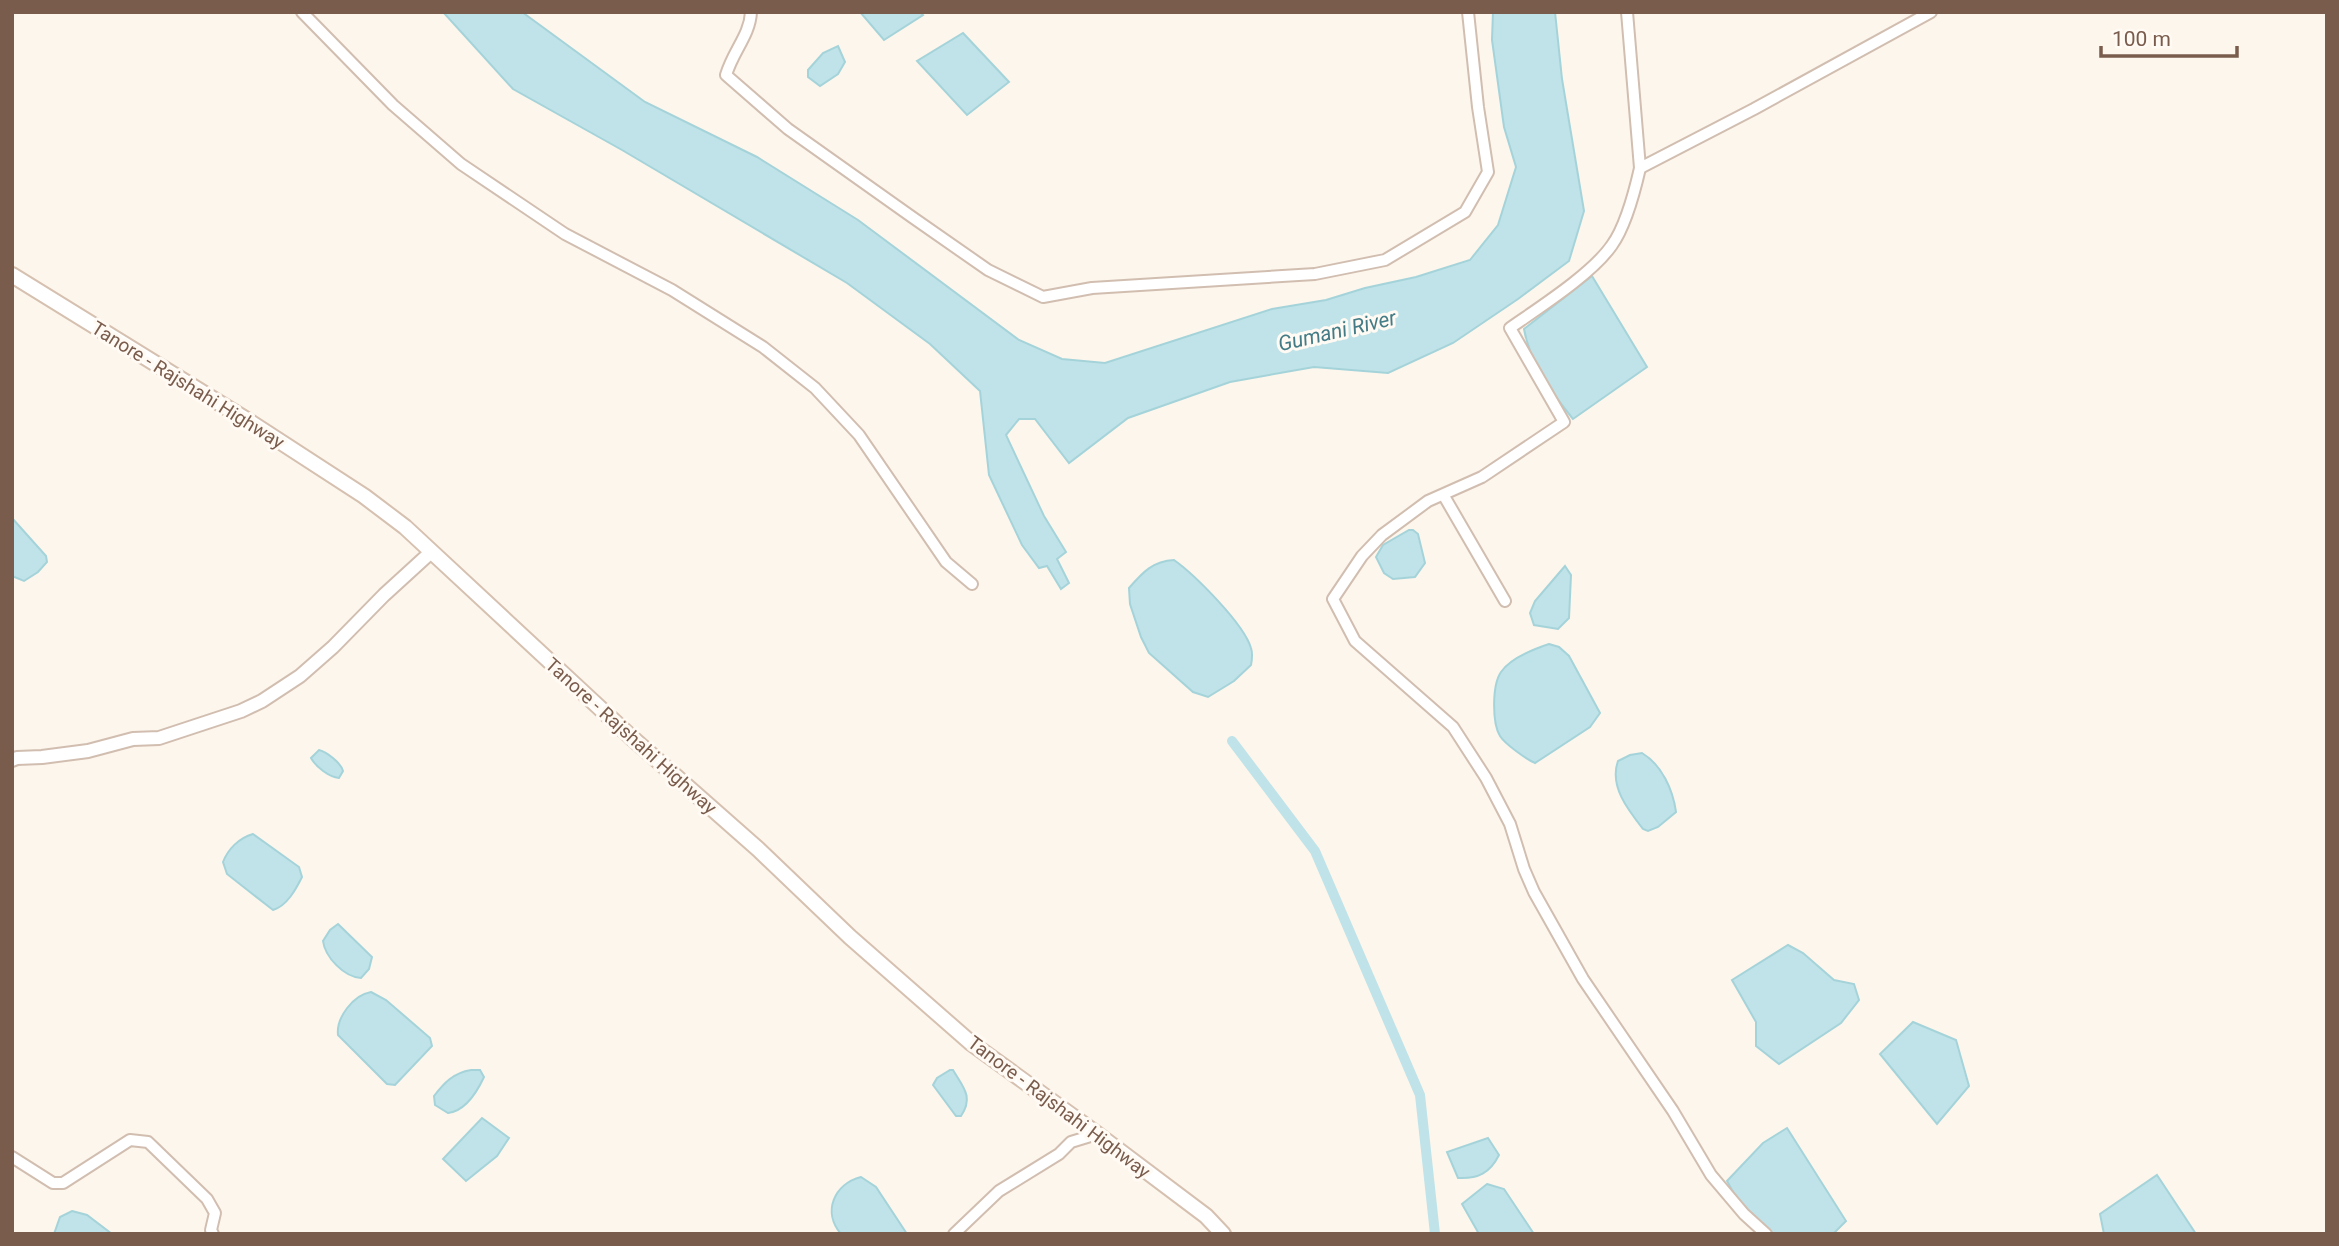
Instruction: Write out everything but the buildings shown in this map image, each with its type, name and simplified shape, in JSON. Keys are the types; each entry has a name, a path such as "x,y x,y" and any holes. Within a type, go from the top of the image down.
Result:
{"main road":[{"name":"Tanore - Rajshahi Highway","path":"12,275 364,496 405,527 631,737 961,1034 1206,1216 1223,1234"}],"street":[{"path":"302,12 393,105 461,164 565,234 672,290 751,340 815,388 859,435 946,562 972,584"},
{"path":"751,12 750,27 732,57 726,75 788,129 988,270 1043,297 1092,288 1315,274 1385,260 1465,212 1488,172 1468,12"},
{"path":"1627,12 1640,168 1634,191 1612,247 1569,286 1510,328 1564,422 1482,477 1428,501 1382,535 1362,556 1334,599 1355,641 1453,727 1486,778 1510,824 1534,892 1583,979 1673,1111 1711,1175 1744,1214 1766,1234"},
{"path":"1640,168 1931,12"},
{"path":"1444,496 1505,601"},
{"path":"12,760 88,751 133,739 159,738 262,702 300,676 430,553"},
{"path":"954,1234 999,1191 1059,1154 1071,1142 1097,1133"},
{"path":"12,1157 52,1184 63,1183 130,1140 148,1142 207,1199 215,1213 211,1230 213,1234"}],"water":[{"name":"Gumani River","path":"443,12 522,12 645,102 757,157 858,220 1019,340 1062,359 1105,363 1272,309 1326,300 1470,260 1498,225 1516,167 1504,127 1492,40 1493,12 1555,12 1562,79 1584,211 1569,261 1453,343 1388,373 1314,367 1230,382 1128,418 1069,463 1035,419 1019,419 1006,435 1044,516 1066,552 1057,559 1069,583 1061,589 1047,566 1039,568 1022,545 989,475 980,391 930,344 847,283 513,89"},
{"path":"860,12 920,12 923,15 884,40"},
{"path":"963,33 1009,82 967,115 917,61"},
{"path":"838,46 845,62 838,74 820,86 808,77 808,70 823,53"},
{"path":"1592,276 1647,367 1573,419 1543,377 1531,354 1524,329"},
{"path":"12,518 46,556 47,562 24,581 12,576"},
{"path":"1409,530 1418,534 1425,563 1415,577 1393,579 1384,573 1376,557 1383,545"},
{"path":"1174,560 1206,588 1229,614 1247,638 1252,650 1251,665 1234,681 1208,697 1193,692 1149,653 1130,604 1129,588 1139,577 1154,565"},
{"path":"1565,566 1571,575 1569,618 1558,629 1534,625 1530,613 1535,601"},
{"path":"1549,644 1559,647 1569,656 1600,713 1590,727 1535,763 1516,751 1500,736 1494,713 1495,695 1498,678 1505,667 1523,655"},
{"path":"319,750 330,755 340,765 343,771 339,778 327,774 313,761 311,758"},
{"path":"1642,753 1655,764 1665,779 1676,812 1658,827 1648,831 1643,829 1626,806 1616,780 1618,761"},
{"path":"253,834 299,867 302,877 287,901 273,910 227,874 223,862 235,845"},
{"path":"338,924 372,957 369,969 361,978 342,970 327,953 323,941"},
{"path":"1788,945 1803,953 1834,980 1854,984 1859,1000 1841,1023 1779,1064 1756,1046 1756,1022 1732,980"},
{"path":"371,992 386,1000 430,1038 432,1046 395,1085 387,1084 338,1035 340,1022 347,1008 364,994"},
{"path":"1913,1022 1956,1040 1969,1086 1937,1124 1880,1054"},
{"path":"480,1070 484,1077 465,1105 448,1113 435,1105 434,1096 445,1083 459,1073"},
{"path":"953,1070 966,1092 967,1103 961,1116 956,1116 933,1085 937,1078"},
{"path":"482,1118 509,1138 497,1156 466,1181 443,1159"},
{"path":"1787,1128 1846,1221 1833,1234 1772,1234 1737,1199 1727,1181 1763,1143"},
{"path":"1488,1138 1499,1155 1492,1166 1483,1174 1458,1178 1447,1152"},
{"path":"2157,1175 2196,1234 2104,1234 2100,1214"},
{"path":"861,1177 876,1187 907,1234 841,1234 832,1217 834,1200 844,1186"},
{"path":"1487,1184 1504,1189 1534,1234 1479,1234 1462,1204"},
{"path":"72,1211 87,1215 112,1234 54,1234 60,1217"}],"waterway":[{"path":"1232,741 1315,851 1420,1095 1435,1234"}]}
